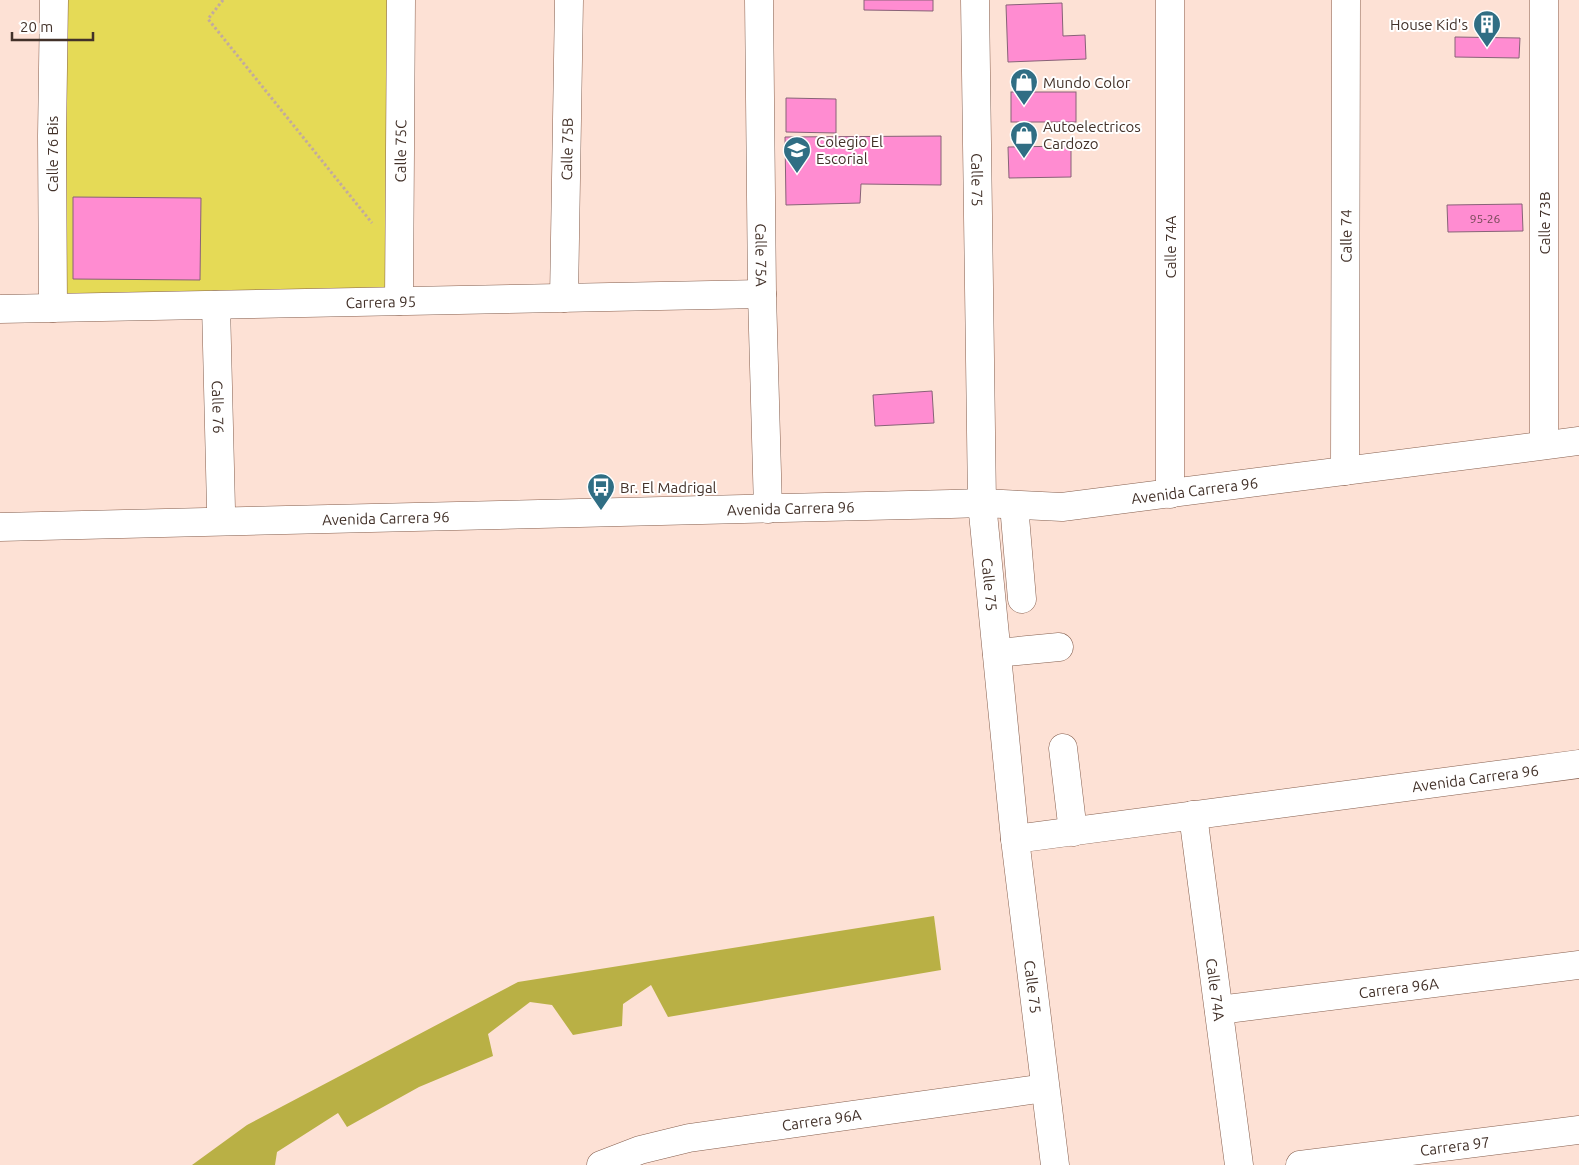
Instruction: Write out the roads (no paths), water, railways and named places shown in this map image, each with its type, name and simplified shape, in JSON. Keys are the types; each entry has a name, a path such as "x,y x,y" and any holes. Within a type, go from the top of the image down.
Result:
{"street":[{"name":"Calle 76 Bis","path":"53,308 52,136 54,0"},
{"name":"Calle 75C","path":"399,301 401,0"},
{"name":"Calle 75B","path":"564,298 569,0"},
{"name":"Calle 75A","path":"759,0 762,294 768,509"},
{"name":"Calle 75","path":"975,0 982,504 1014,839 1055,1165"},
{"name":"Calle 74A","path":"1170,0 1170,494"},
{"name":"Calle 74","path":"1345,471 1346,0"},
{"name":"Calle 73B","path":"1544,0 1544,445"},
{"name":"Carrera 95","path":"0,309 762,294"},
{"name":"Calle 76","path":"216,305 221,509"},
{"name":"Avenida Carrera 96","path":"0,528 982,504 1062,508 1579,441"},
{"path":"1014,505 1022,599"},
{"path":"997,653 1060,647"},
{"path":"1063,748 1073,832"},
{"name":"Avenida Carrera 96","path":"1014,839 1579,764"},
{"name":"Calle 74A","path":"1193,815 1239,1165"},
{"name":"Carrera 96A","path":"1219,1010 1579,965"},
{"name":"Carrera 96A","path":"601,1165 640,1150 689,1138 1045,1088"},
{"name":"Carrera 97","path":"1300,1165 1579,1130"}],"place":[{"name":"House Kid's","path":"1487,48"},
{"name":"Mundo Color","path":"1024,106"},
{"name":"Autoelectricos Cardozo","path":"1024,159"},
{"name":"Colegio El Escorial","path":"797,174"},
{"name":"Br. El Madrigal","path":"601,511"}]}
